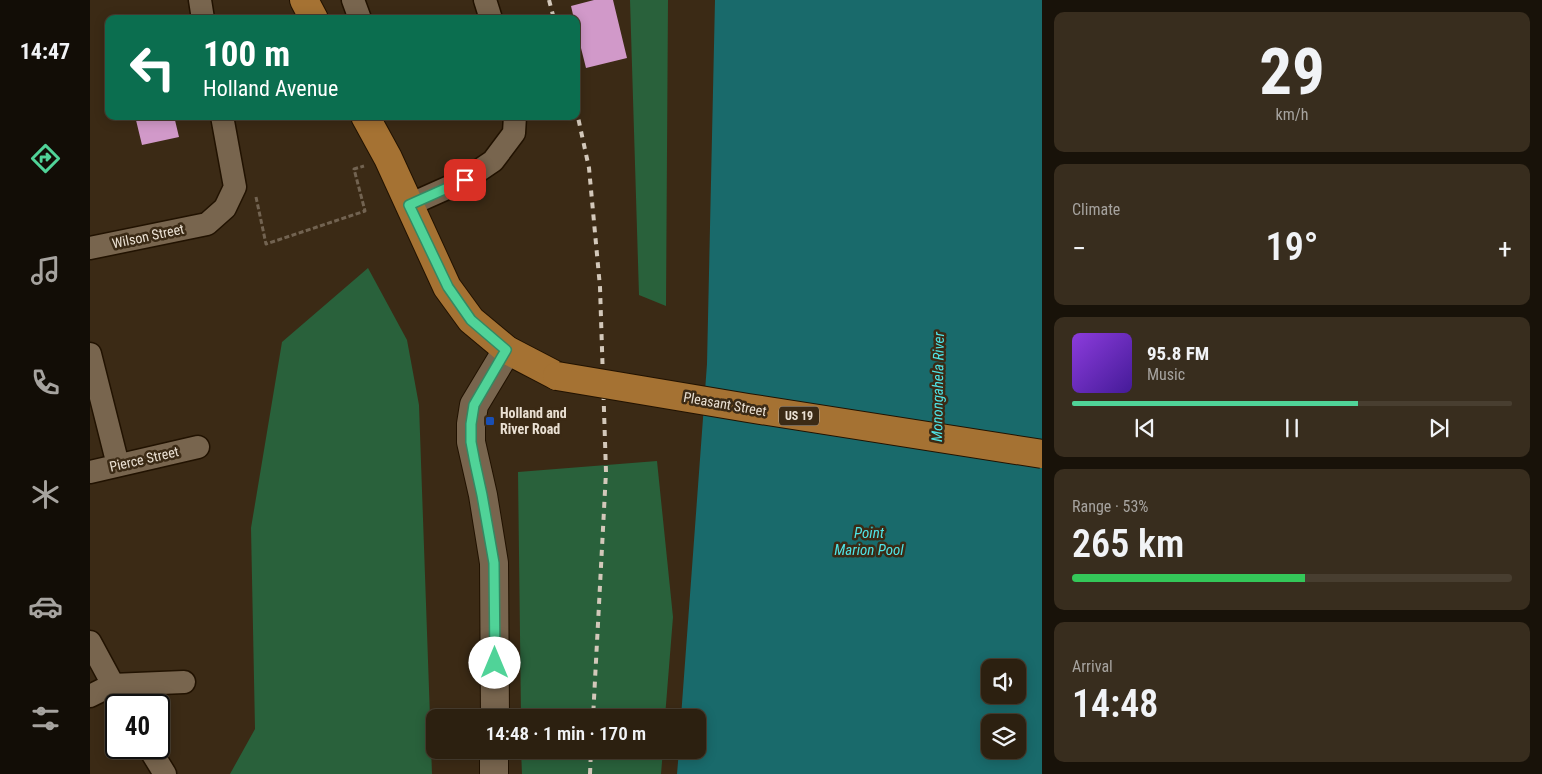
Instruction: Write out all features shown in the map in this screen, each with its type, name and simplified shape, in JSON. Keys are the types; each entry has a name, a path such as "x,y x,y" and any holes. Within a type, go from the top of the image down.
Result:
{"main road":[{"path":"304,0 312,15"},
{"name":"US 19","path":"367,120 388,158 448,287 471,320 506,350"},
{"name":"Pleasant Street","path":"506,350 557,376 1042,454"}],"street":[{"path":"200,0 203,15"},
{"path":"353,0 359,15"},
{"path":"485,0 490,15"},
{"path":"223,120 235,186"},
{"path":"409,205 465,180 493,161 514,133 515,120"},
{"name":"Wilson Street","path":"90,248 207,224 225,208 235,186"},
{"path":"494,709 494,563 472,449 471,424 474,405 506,350"},
{"path":"90,354 118,465"},
{"name":"Pierce Street","path":"90,472 198,447"},
{"path":"90,642 117,694"},
{"path":"90,696 112,685 184,682"},
{"path":"156,759 165,774"},
{"path":"494,759 494,774"}],"path":[{"path":"235,186 252,183 266,244 365,211 354,169 388,158"}],"green space":[{"path":"630,0 668,0 666,306 639,295"},
{"path":"368,268 407,340 419,405 430,709 426,709 426,759 431,759 432,774 230,774 255,729 251,528 282,342"},
{"path":"657,461 673,617 666,709 521,709 518,472"},
{"path":"521,759 662,759 661,774 522,774"}],"water":[{"name":"Point Marion Pool","path":"715,0 1042,0 1042,774 677,774 678,759 706,759 706,709 682,709 707,364"}],"building":[{"path":"594,0 613,0 627,58 586,68 580,44 580,15 573,15 571,6"},
{"path":"136,120 175,120 179,137 142,145"}],"railway":[{"path":"549,0 553,15"},
{"path":"579,120 589,168 600,287 606,472 593,709"},
{"path":"590,774 591,759"}],"place":[{"name":"Holland and River Road","path":"490,421"}],"route":[{"path":"465,180 409,205 448,287 471,320 506,350 474,405 471,424 471,442 494,563 495,663"}],"water label":[{"name":"Monongahela River","path":"938,387"}]}
